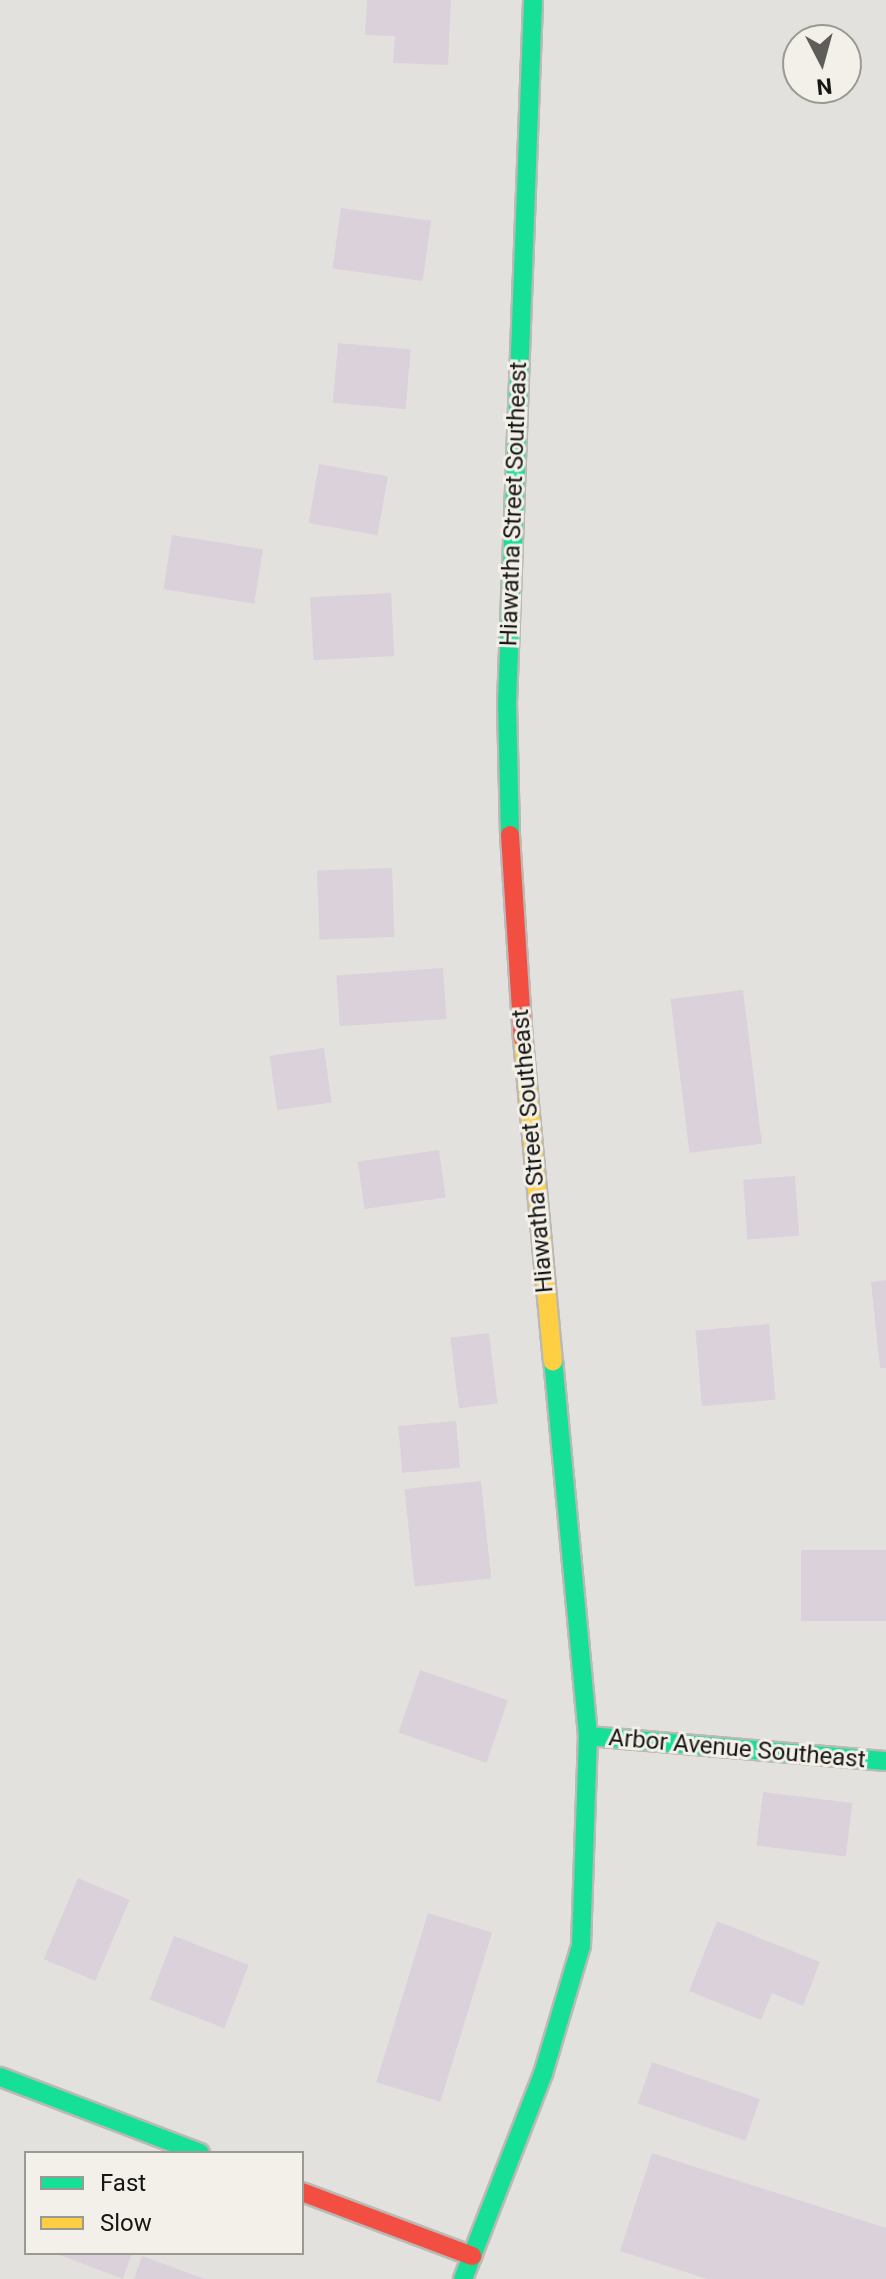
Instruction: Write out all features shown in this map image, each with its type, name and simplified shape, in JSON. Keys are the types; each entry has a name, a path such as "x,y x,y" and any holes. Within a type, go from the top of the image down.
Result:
{"street":[{"name":"Hiawatha Street Southeast","path":"463,2279 543,2074 581,1946 588,1736 512,920 507,704 533,0"},
{"name":"Arbor Avenue Southeast","path":"588,1736 886,1761"},
{"path":"0,2077 195,2151"},
{"path":"304,2193 472,2256"}],"building":[{"path":"367,0 451,0 448,65 393,63 395,36 365,35"},
{"path":"341,208 431,221 423,281 333,268"},
{"path":"338,343 411,349 405,409 333,403"},
{"path":"319,464 388,476 378,535 309,523"},
{"path":"172,535 263,549 254,604 163,589"},
{"path":"391,593 394,656 313,660 310,597"},
{"path":"392,868 394,937 319,940 317,871"},
{"path":"443,968 447,1019 340,1026 336,975"},
{"path":"743,990 762,1144 689,1153 671,999"},
{"path":"324,1048 332,1102 277,1110 270,1056"},
{"path":"439,1150 446,1198 364,1209 358,1161"},
{"path":"795,1176 799,1236 747,1239 743,1180"},
{"path":"886,1280 886,1368 880,1368 871,1282"},
{"path":"769,1324 776,1400 702,1406 695,1330"},
{"path":"489,1333 498,1403 459,1408 450,1338"},
{"path":"456,1421 460,1468 402,1473 398,1426"},
{"path":"481,1481 491,1578 415,1587 404,1489"},
{"path":"801,1550 886,1550 886,1621 801,1621"},
{"path":"420,1670 508,1700 486,1763 399,1732"},
{"path":"763,1792 852,1803 846,1857 756,1846"},
{"path":"78,1878 130,1900 95,1981 44,1959"},
{"path":"428,1913 492,1933 440,2102 376,2082"},
{"path":"717,1921 820,1962 803,2006 772,1993 761,2020 689,1991"},
{"path":"174,1936 249,1965 224,2028 150,1999"},
{"path":"652,2062 760,2099 745,2141 638,2104"},
{"path":"652,2153 886,2228 886,2279 707,2279 620,2251"},
{"path":"59,2255 131,2255 123,2279"},
{"path":"142,2256 205,2279 134,2279"}],"traffic: fast":[{"path":"510,835 507,704 533,0"},
{"path":"463,2279 543,2074 581,1946 588,1736 553,1362"},
{"path":"588,1736 886,1761"},
{"path":"0,2077 195,2151"}],"traffic: slow":[{"path":"523,1039 553,1362"}],"traffic: jam":[{"path":"510,835 523,1039"},
{"path":"304,2193 472,2256"}]}
